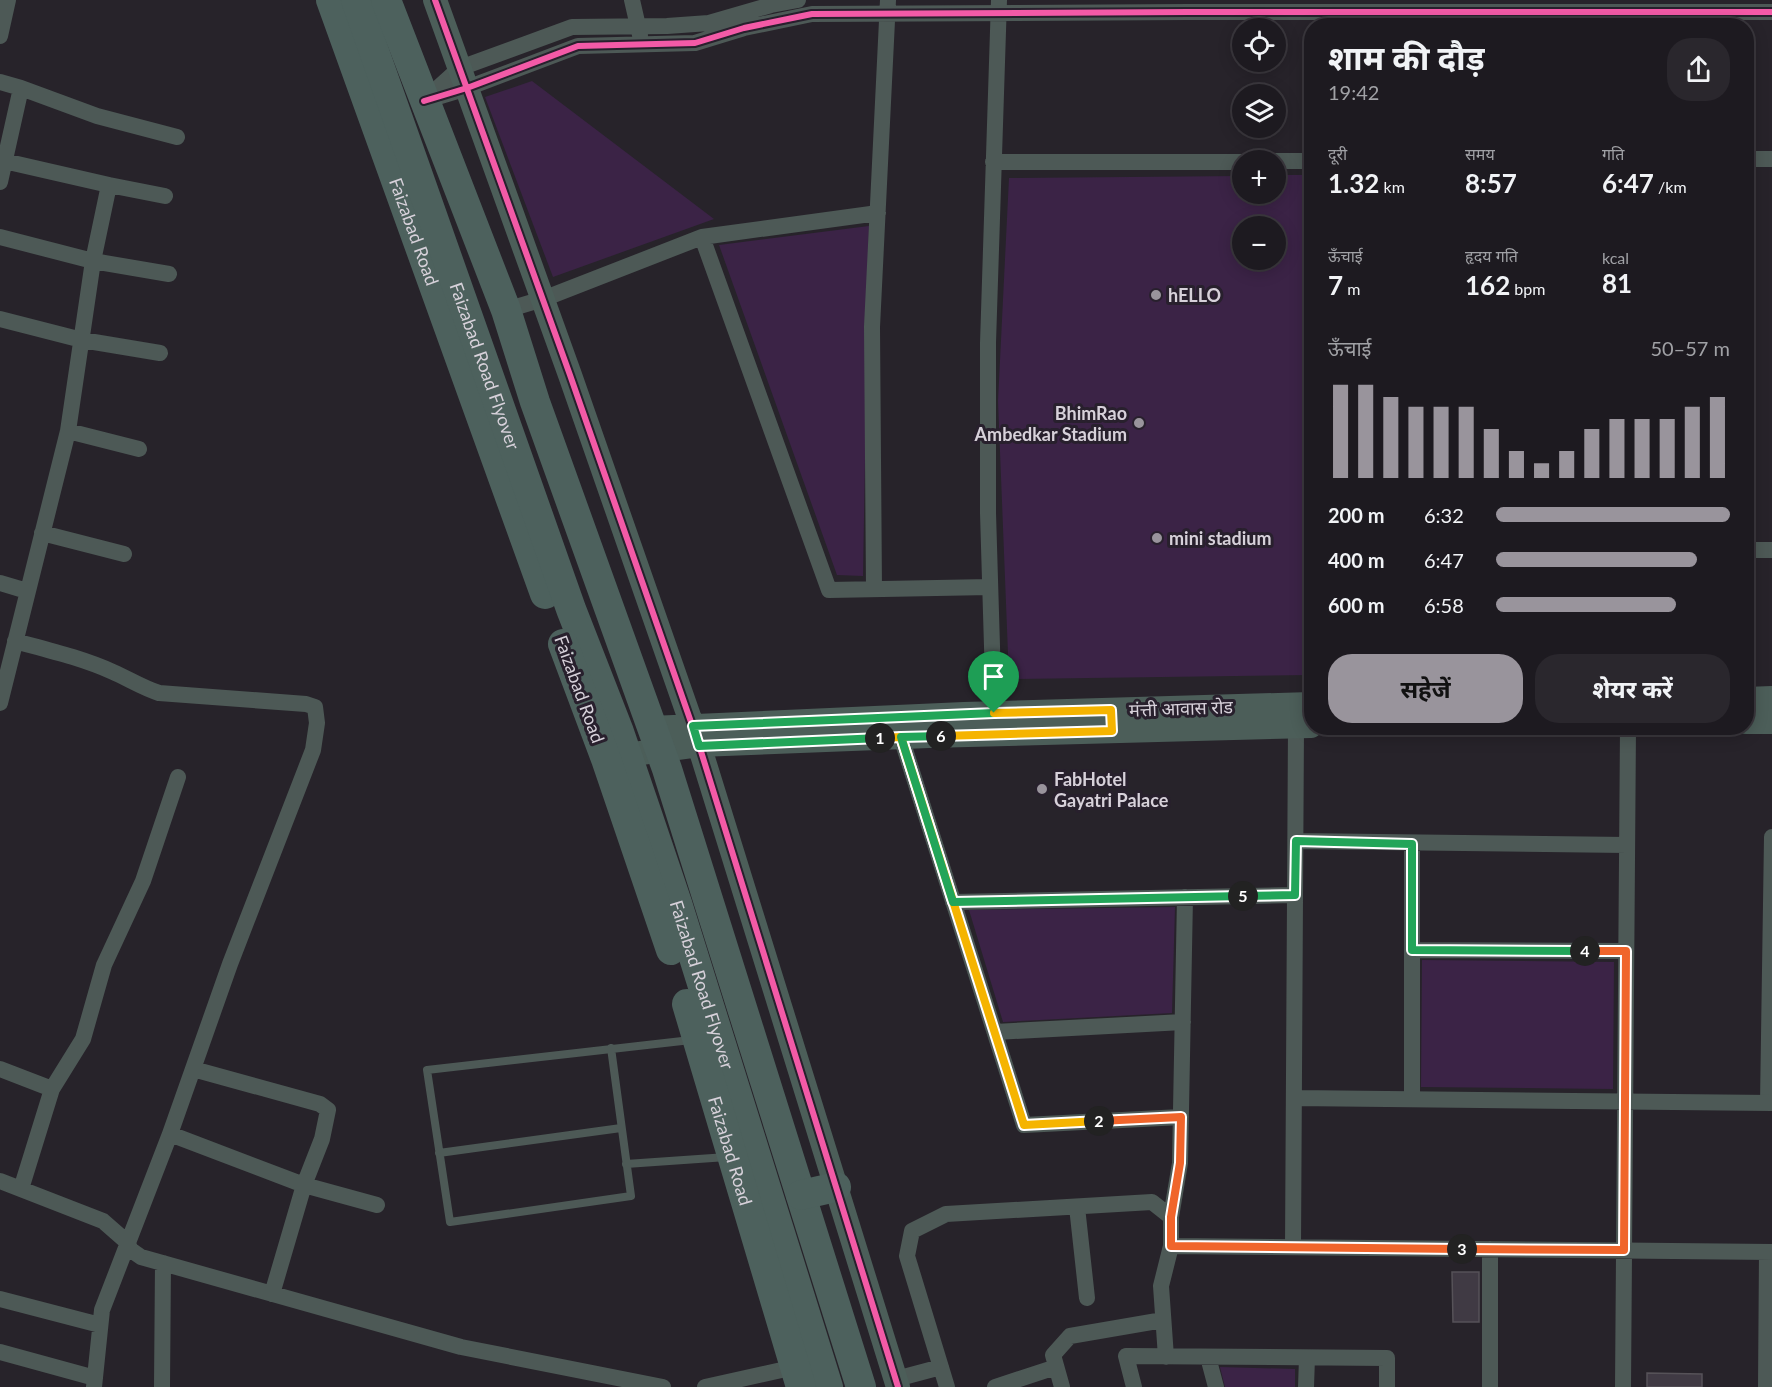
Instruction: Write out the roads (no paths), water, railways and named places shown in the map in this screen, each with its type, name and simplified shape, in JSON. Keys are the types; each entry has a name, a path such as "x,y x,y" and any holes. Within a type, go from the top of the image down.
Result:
{"highway":[{"name":"Faizabad Road","path":"330,0 497,466 606,759 672,954 798,1377"},
{"name":"Faizabad Road Flyover","path":"356,0 571,609 623,744 647,814 828,1387"},
{"path":"386,0 506,310 539,413 656,740 861,1387"},
{"name":"मंत्ती आवास रोड","path":"623,744 656,740"},
{"path":"801,1195 836,1187"}],"street":[{"path":"0,36 8,0"},
{"path":"435,0 543,299 696,736 897,1383 941,1367"},
{"path":"632,0 641,45"},
{"path":"424,101 463,78 572,27 709,23 790,1 785,20"},
{"path":"994,713 987,343 999,6"},
{"path":"463,78 578,46 695,43 744,28 812,14 888,7 1259,6 1414,18"},
{"path":"874,589 872,327 888,7"},
{"path":"1476,18 1772,12"},
{"path":"0,82 97,116 177,138"},
{"path":"0,182 2,160 21,88"},
{"path":"1754,159 1772,159"},
{"path":"2,160 165,196"},
{"path":"1286,161 1304,161"},
{"path":"993,162 1232,162"},
{"path":"0,703 68,431 93,261 109,185"},
{"path":"506,310 543,299 702,237 878,213"},
{"path":"0,237 93,261 169,274"},
{"path":"702,237 830,590 990,587"},
{"path":"0,320 82,340 160,353"},
{"path":"68,431 139,449"},
{"path":"42,533 123,554"},
{"path":"1754,550 1772,550"},
{"path":"0,584 27,591"},
{"path":"0,1352 95,1382 102,1310 170,1134 230,964 313,750 317,723 315,707 306,704 159,693 143,688 113,672 62,653 15,641"},
{"path":"1754,699 1772,699"},
{"name":"मंत्ती आवास रोड","path":"656,740 994,713 1112,720 1304,705"},
{"path":"696,736 901,737 1112,720 1304,726 1296,841 1293,1247"},
{"path":"1754,722 1772,722"},
{"path":"1623,1387 1628,735"},
{"path":"901,737 1024,1125 1181,1117"},
{"path":"21,1189 52,1089 83,1039 104,965 143,881 178,777"},
{"path":"1294,1098 1770,1102 1772,837"},
{"path":"1296,841 1627,845"},
{"path":"1412,844 1412,1100"},
{"path":"953,902 1295,895"},
{"path":"1166,1357 1161,1286 1171,1246 1171,1217 1180,1163 1185,897"},
{"path":"1412,950 1626,951"},
{"path":"995,1032 1183,1022"},
{"path":"0,1069 52,1089"},
{"path":"193,1069 320,1104 328,1110 322,1139 304,1185 272,1294"},
{"path":"170,1134 304,1185 376,1205"},
{"path":"0,1181 103,1221 141,1257 461,1347 663,1387"},
{"path":"947,1387 907,1256 912,1231 946,1214 1152,1202 1171,1217"},
{"path":"1077,1207 1087,1298"},
{"path":"1171,1246 1770,1252 1766,1387"},
{"path":"1490,1249 1490,1387"},
{"path":"162,1387 163,1263"},
{"path":"0,1299 100,1325"},
{"path":"1062,1387 1053,1355 1070,1336 1163,1320"},
{"path":"1134,1387 1126,1356 1387,1358 1387,1387"},
{"path":"1208,1357 1216,1387"},
{"path":"1306,1387 1307,1358"},
{"path":"995,1387 1056,1367"},
{"path":"705,1387 798,1377"}],"lane":[{"path":"611,1048 631,1196 450,1222 427,1070 611,1048 698,1039"},
{"path":"439,1153 621,1128"},
{"path":"626,1164 732,1157"}],"place":[{"name":"hELLO","path":"1156,295"},
{"name":"BhimRao Ambedkar Stadium","path":"1139,423"},
{"name":"mini stadium","path":"1157,538"},
{"name":"FabHotel Gayatri Palace","path":"1042,789"}]}
